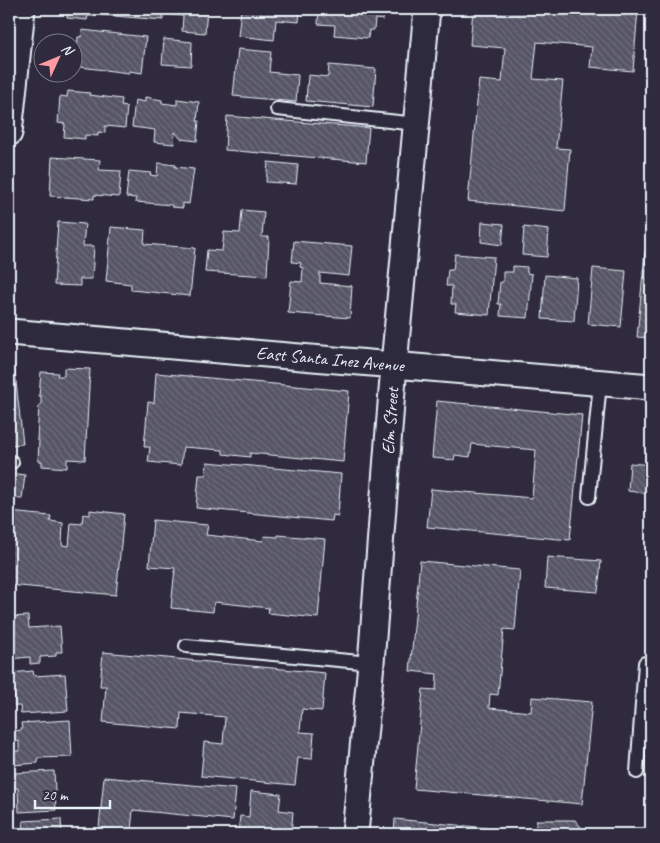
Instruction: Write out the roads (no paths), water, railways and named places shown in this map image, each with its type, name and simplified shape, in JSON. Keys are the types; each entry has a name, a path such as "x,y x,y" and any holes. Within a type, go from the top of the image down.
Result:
{"street":[{"path":"9,133 22,9"},
{"name":"Elm Street","path":"355,834 371,663 394,365 427,9"},
{"name":"East Santa Inez Avenue","path":"9,332 651,387"}],"lane":[{"path":"277,109 417,124"},
{"path":"590,497 600,383"},
{"path":"186,646 371,663"},
{"path":"637,772 645,663 651,664"}]}
